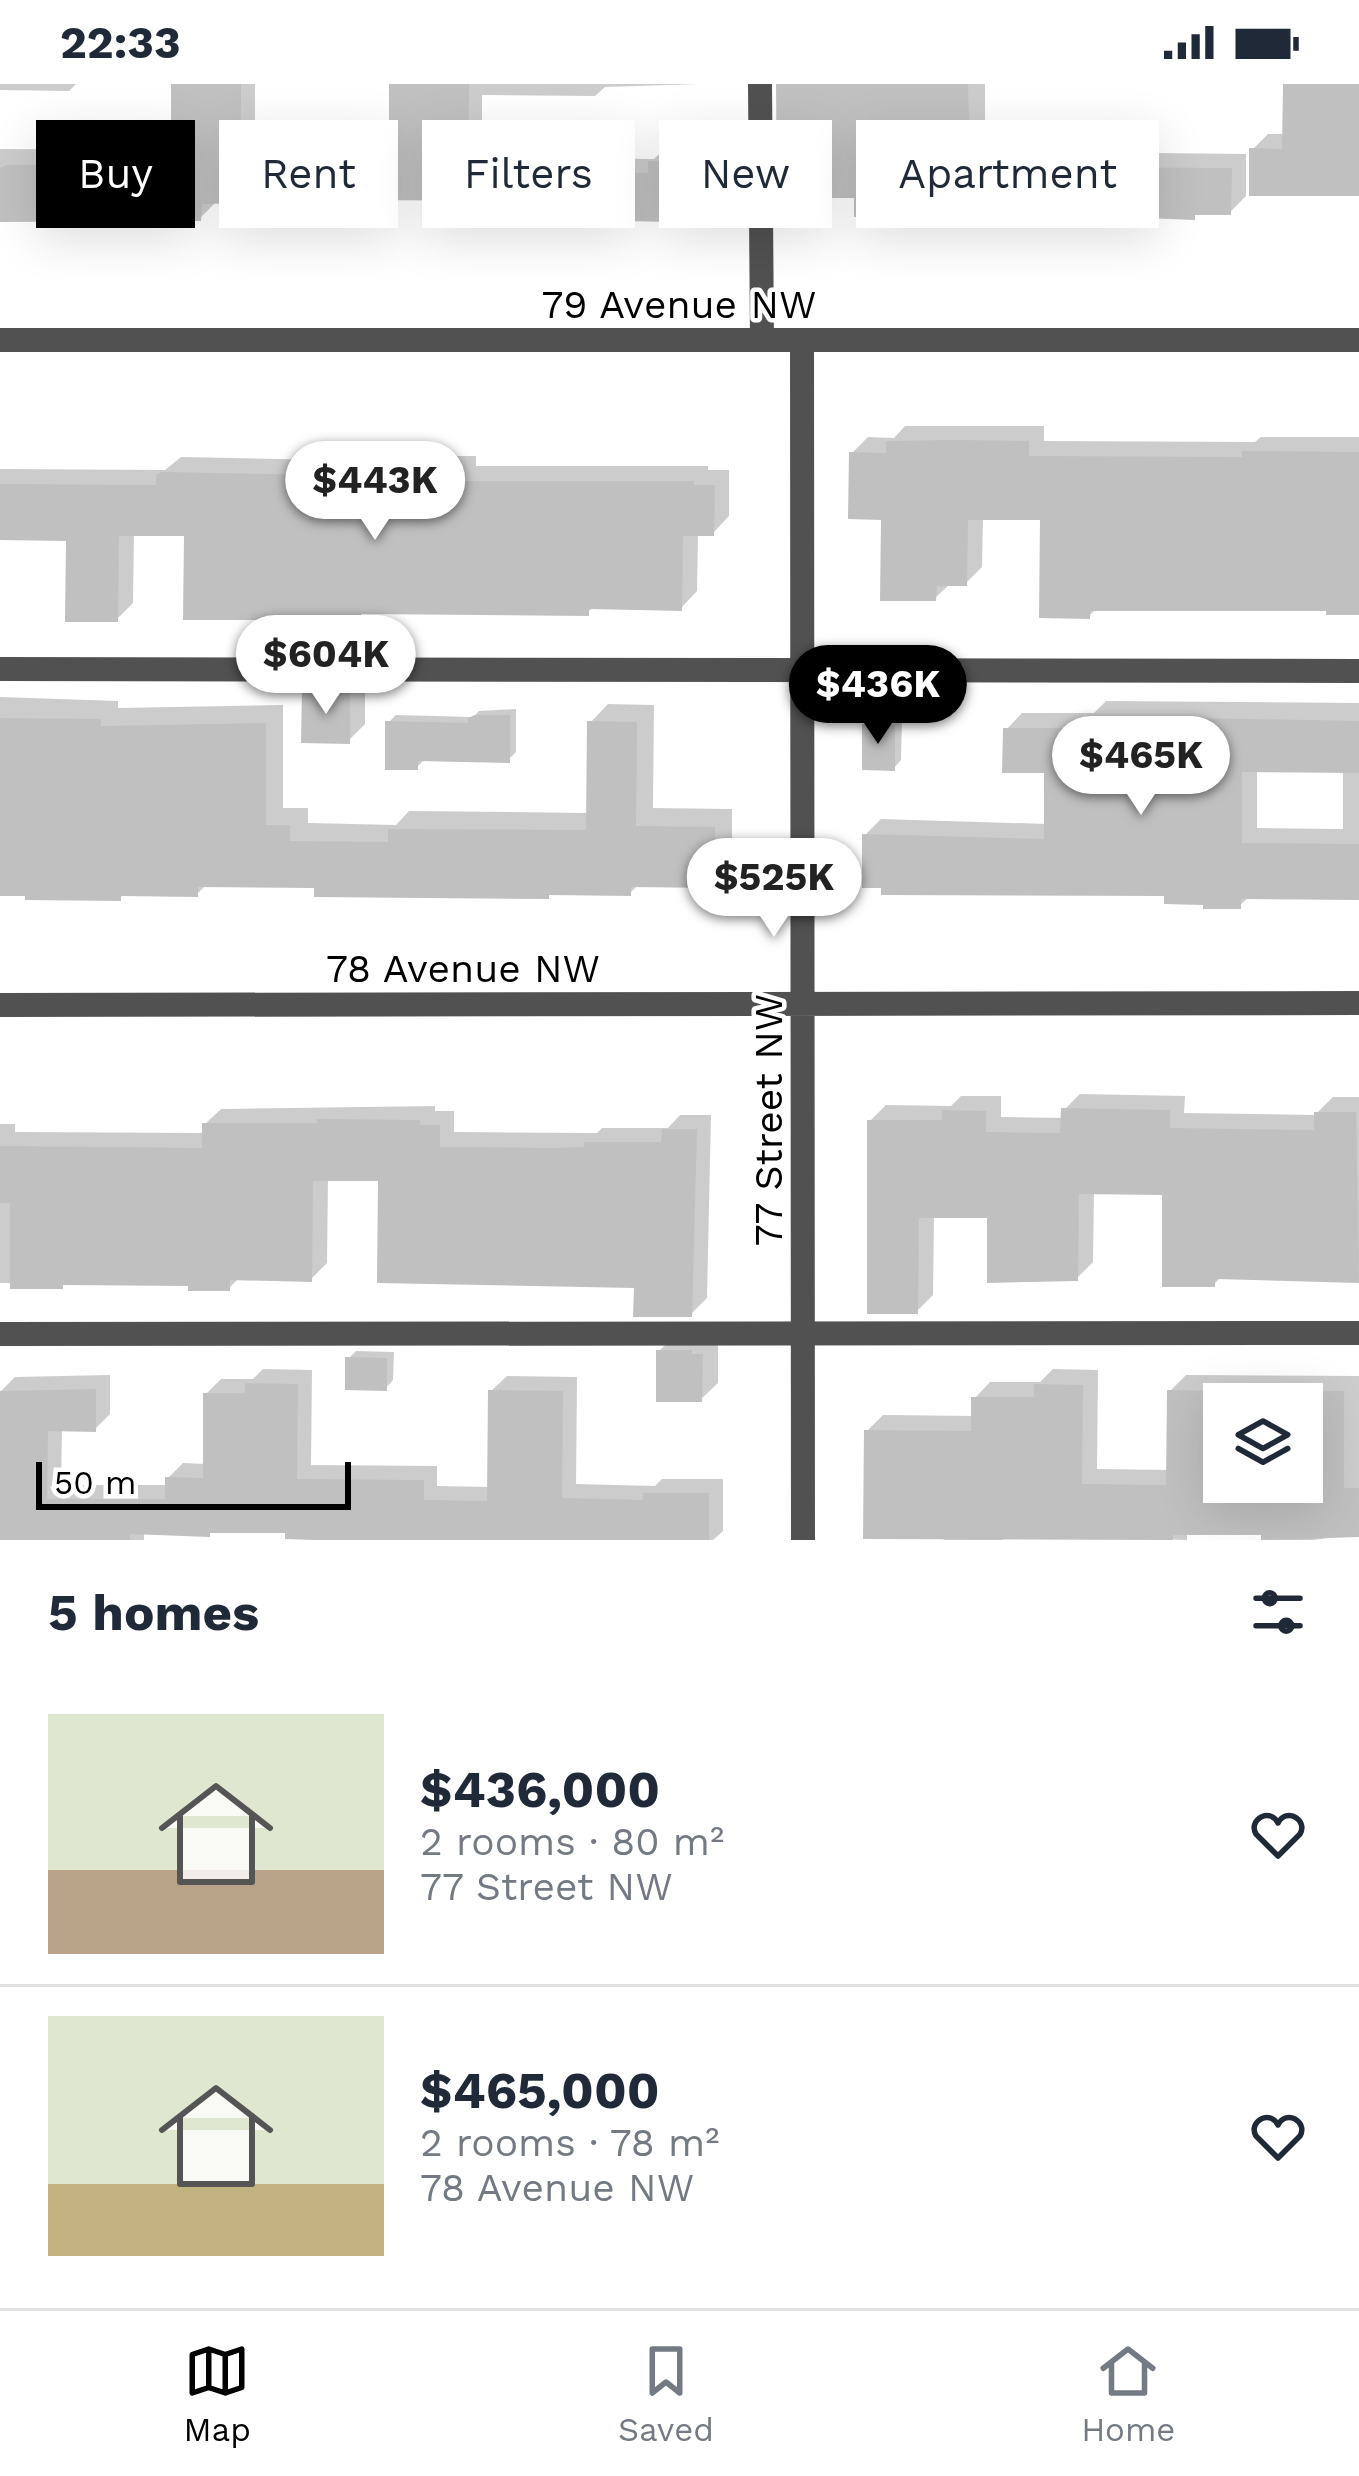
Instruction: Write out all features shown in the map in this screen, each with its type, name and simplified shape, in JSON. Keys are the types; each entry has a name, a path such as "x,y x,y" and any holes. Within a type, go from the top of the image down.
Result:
{"street":[{"path":"760,84 762,340"},
{"name":"79 Avenue NW","path":"0,340 1359,340"},
{"name":"77 Street NW","path":"802,340 803,1540"},
{"path":"0,669 1359,671"},
{"name":"78 Avenue NW","path":"0,1005 1359,1004"},
{"path":"0,1334 1359,1333"}],"building":[{"path":"171,84 241,84 241,120 219,120 219,204 202,204 201,221 195,221 195,120 171,120"},
{"path":"389,84 469,84 469,120 422,120 422,200 398,200 398,120 389,120"},
{"path":"776,84 968,84 969,120 856,120 856,217 854,198 832,198 832,120 776,120"},
{"path":"1283,84 1359,84 1359,196 1249,196 1249,148 1282,149"},
{"path":"648,161 659,161 659,222 635,221 635,173 648,173"},
{"path":"36,165 36,222 0,222 0,168"},
{"path":"1159,168 1232,168 1231,215 1195,215 1195,220 1159,219"},
{"path":"886,441 1029,441 1029,456 1359,452 1359,615 1090,611 1090,619 1039,618 1040,520 968,520 967,586 937,586 936,601 880,601 881,520 848,519 849,452 886,453"},
{"path":"317,470 461,470 461,481 694,481 694,485 715,485 714,536 683,536 682,611 589,609 589,616 361,614 361,618 183,620 184,536 119,536 118,622 65,622 66,541 0,540 0,484 156,485 156,475 162,472 317,475"},
{"path":"302,690 350,691 350,744 301,743"},
{"path":"475,715 510,715 510,763 418,761 418,770 385,770 385,721 468,723"},
{"path":"1086,716 1359,721 1359,773 1242,772 1242,843 1359,844 1359,900 1241,899 1241,909 1203,909 1203,905 1164,904 1164,896 881,895 881,888 862,888 862,834 1044,839 1044,773 1002,773 1003,728 1086,728"},
{"path":"0,718 101,719 101,726 266,723 266,825 290,825 290,841 388,842 388,829 586,830 587,721 637,722 636,826 715,827 715,888 631,887 631,896 549,895 549,899 314,897 314,888 198,887 198,897 121,896 121,901 0,896"},
{"path":"862,724 895,725 895,771 862,770"},
{"path":"1061,1108 1170,1110 1170,1128 1314,1130 1314,1112 1356,1112 1359,1283 1215,1279 1215,1287 1162,1287 1162,1195 1079,1194 1078,1281 987,1283 987,1218 919,1218 918,1314 867,1314 867,1120 942,1120 942,1110 986,1111 986,1132 1060,1133"},
{"path":"317,1119 420,1120 420,1125 440,1125 440,1147 555,1148 584,1147 584,1142 661,1142 662,1129 697,1129 692,1317 633,1317 634,1288 377,1283 378,1181 313,1181 312,1282 230,1280 230,1291 188,1291 188,1286 10,1289 10,1203 0,1203 0,1146 202,1148 202,1123 317,1123"},
{"path":"656,1350 703,1354 702,1402 656,1402"},
{"path":"345,1357 387,1358 387,1391 345,1390"},
{"path":"245,1383 298,1384 297,1479 424,1480 424,1500 487,1501 488,1390 563,1391 562,1498 643,1500 643,1493 709,1493 709,1540 314,1540 285,1539 285,1533 210,1533 210,1537 130,1534 130,1540 0,1540 0,1391 96,1389 96,1432 48,1431 47,1499 165,1499 165,1477 203,1478 203,1393 245,1393"},
{"path":"1034,1384 1083,1385 1082,1484 1166,1485 1167,1390 1203,1391 1203,1503 1323,1503 1323,1391 1344,1391 1344,1488 1359,1488 1359,1537 863,1539 864,1430 971,1431 971,1397 1034,1397"}]}
